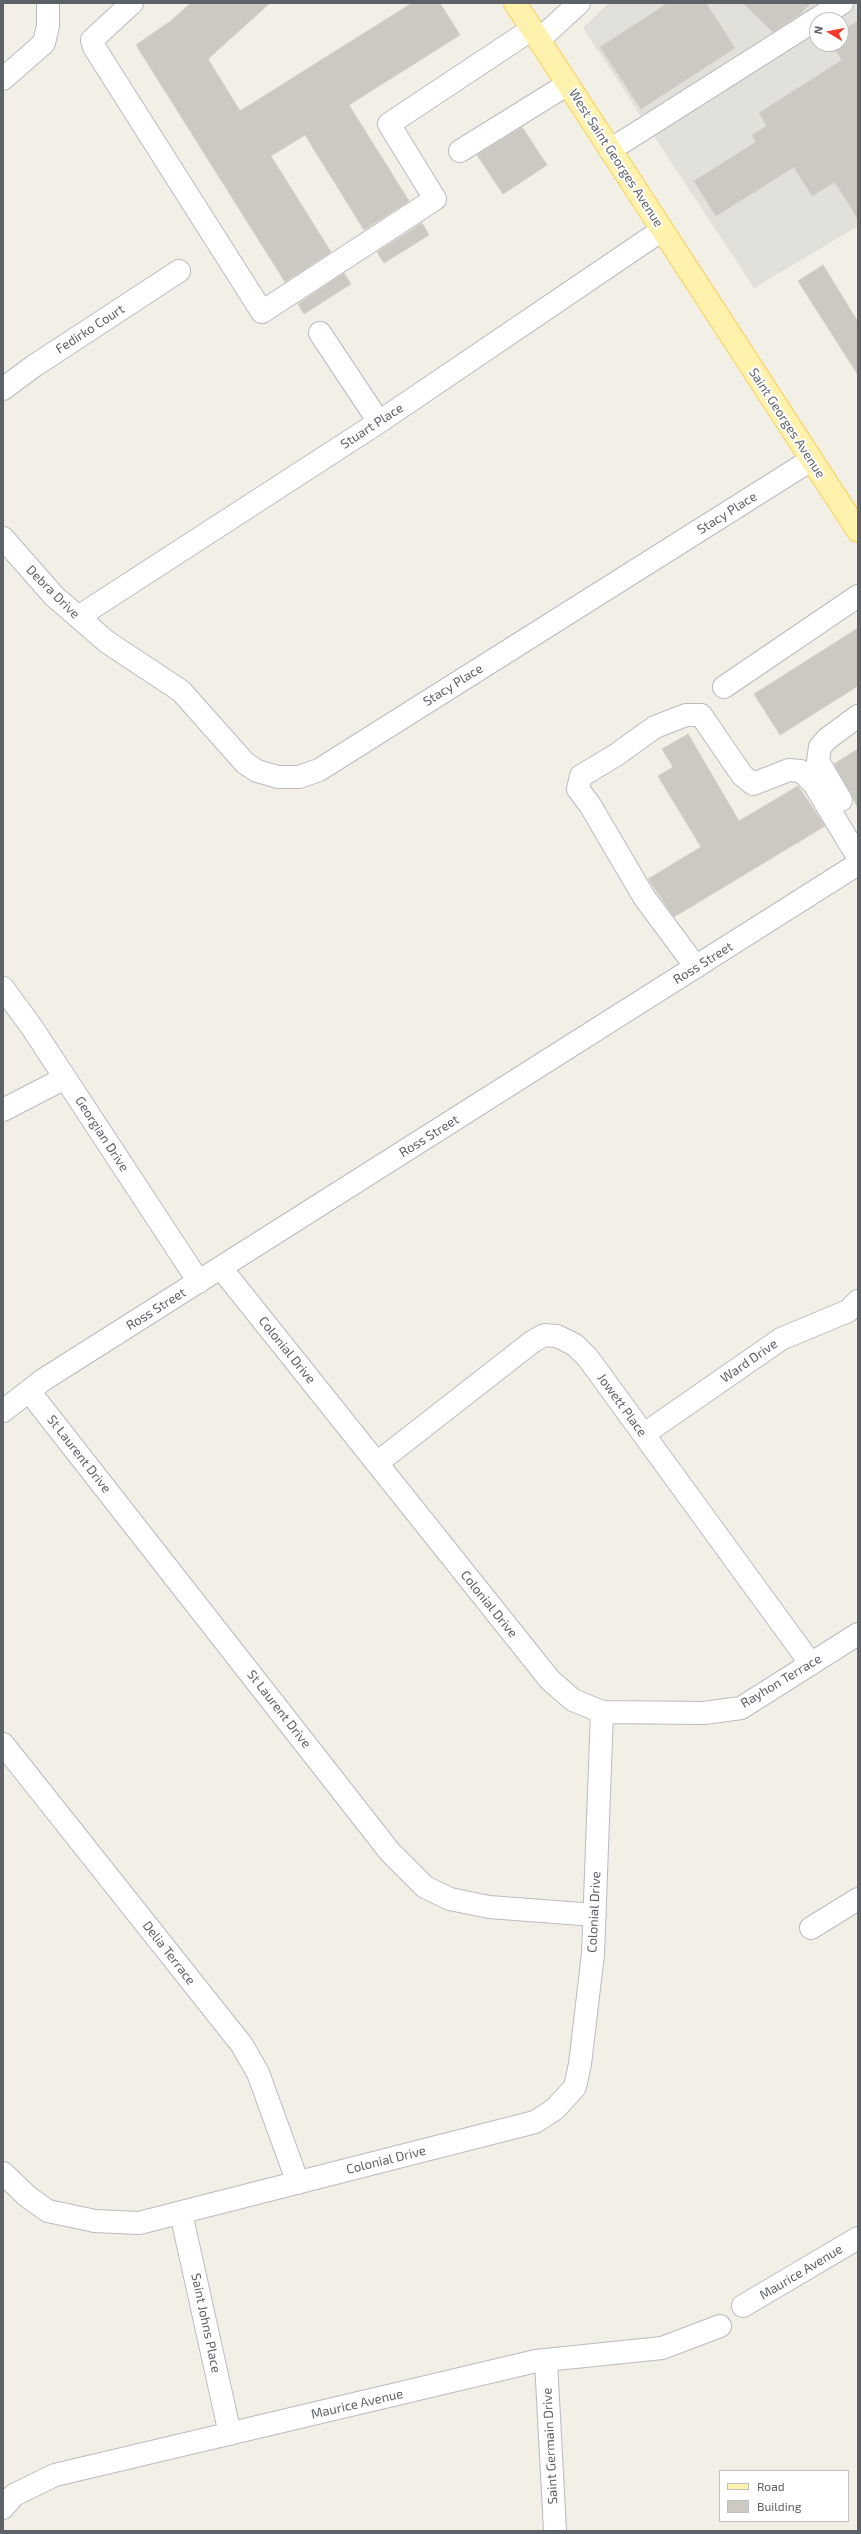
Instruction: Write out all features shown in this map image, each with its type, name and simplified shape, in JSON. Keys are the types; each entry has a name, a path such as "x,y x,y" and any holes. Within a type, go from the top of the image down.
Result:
{"main road":[{"name":"West Saint Georges Avenue","path":"515,3 716,314"},
{"name":"Saint Georges Avenue","path":"716,314 858,531"}],"street":[{"path":"3,79 44,43 48,26 48,3"},
{"path":"132,3 92,40 94,47 262,312 435,199 389,124 535,34 579,3"},
{"path":"610,150 842,3"},
{"path":"460,151 568,84"},
{"name":"Stuart Place","path":"78,617 379,422 662,230"},
{"name":"Fedirko Court","path":"3,389 34,366 178,271"},
{"path":"320,333 379,422"},
{"name":"Stacy Place","path":"107,642 181,691 245,763 257,771 278,777 299,777 319,770 811,460"},
{"name":"Debra Drive","path":"3,538 54,596 107,642"},
{"path":"724,687 858,596"},
{"path":"696,967 644,897 590,805 578,789 581,776 616,755 655,727 686,715 701,714 742,775 753,784 789,770 801,771 814,784 858,857"},
{"path":"858,716 826,739 820,747 818,761 858,828"},
{"name":"Ross Street","path":"3,1411 29,1391 199,1282 858,864"},
{"name":"Georgian Drive","path":"3,988 65,1078 199,1282"},
{"path":"3,1110 65,1078"},
{"name":"Colonial Drive","path":"3,2173 28,2197 48,2211 95,2221 139,2223 535,2122 555,2109 575,2087 580,2064 593,1954 602,1712 573,1700 550,1680 221,1268"},
{"name":"Ward Drive","path":"644,1434 781,1339 855,1313"},
{"name":"Jowett Place","path":"376,1463 544,1335 557,1336 575,1345 588,1358 811,1664"},
{"name":"St Laurent Drive","path":"29,1391 390,1852 425,1887 450,1899 489,1907 595,1915"},
{"name":"Rayhon Terrace","path":"602,1712 704,1713 742,1708 858,1634"},
{"name":"Delia Terrace","path":"3,1744 242,2045 258,2073 298,2183"},
{"path":"811,1928 858,1899"},
{"name":"Saint Johns Place","path":"181,2212 230,2434"},
{"name":"Maurice Avenue","path":"743,2306 858,2238"},
{"name":"Maurice Avenue","path":"3,2508 14,2495 55,2475 546,2361 662,2348 720,2326"},
{"name":"Saint Germain Drive","path":"546,2361 555,2531"}],"shaded area":[{"path":"609,3 858,3 858,226 754,288 583,28"}],"building":[{"path":"191,3 270,3 208,59 240,111 412,3 440,3 460,35 349,105 409,201 364,230 305,135 271,156 331,252 285,282 136,45 172,20"},
{"path":"668,3 706,3 735,48 641,109 600,47"},
{"path":"743,3 811,3 799,15 773,32"},
{"path":"858,21 858,219 835,182 812,196 794,167 716,216 694,181 756,142 752,135 767,126 759,113 842,60 837,52 849,52 849,26"},
{"path":"522,127 547,165 503,194 477,155"},
{"path":"422,223 429,235 384,263 377,252"},
{"path":"823,265 858,322 858,375 798,281"},
{"path":"344,273 351,284 304,314 298,304"},
{"path":"858,628 858,686 780,735 754,694"},
{"path":"688,734 739,821 798,786 825,826 674,917 648,879 701,847 658,776 673,767 662,749"},
{"path":"858,749 858,808 834,764"}]}
